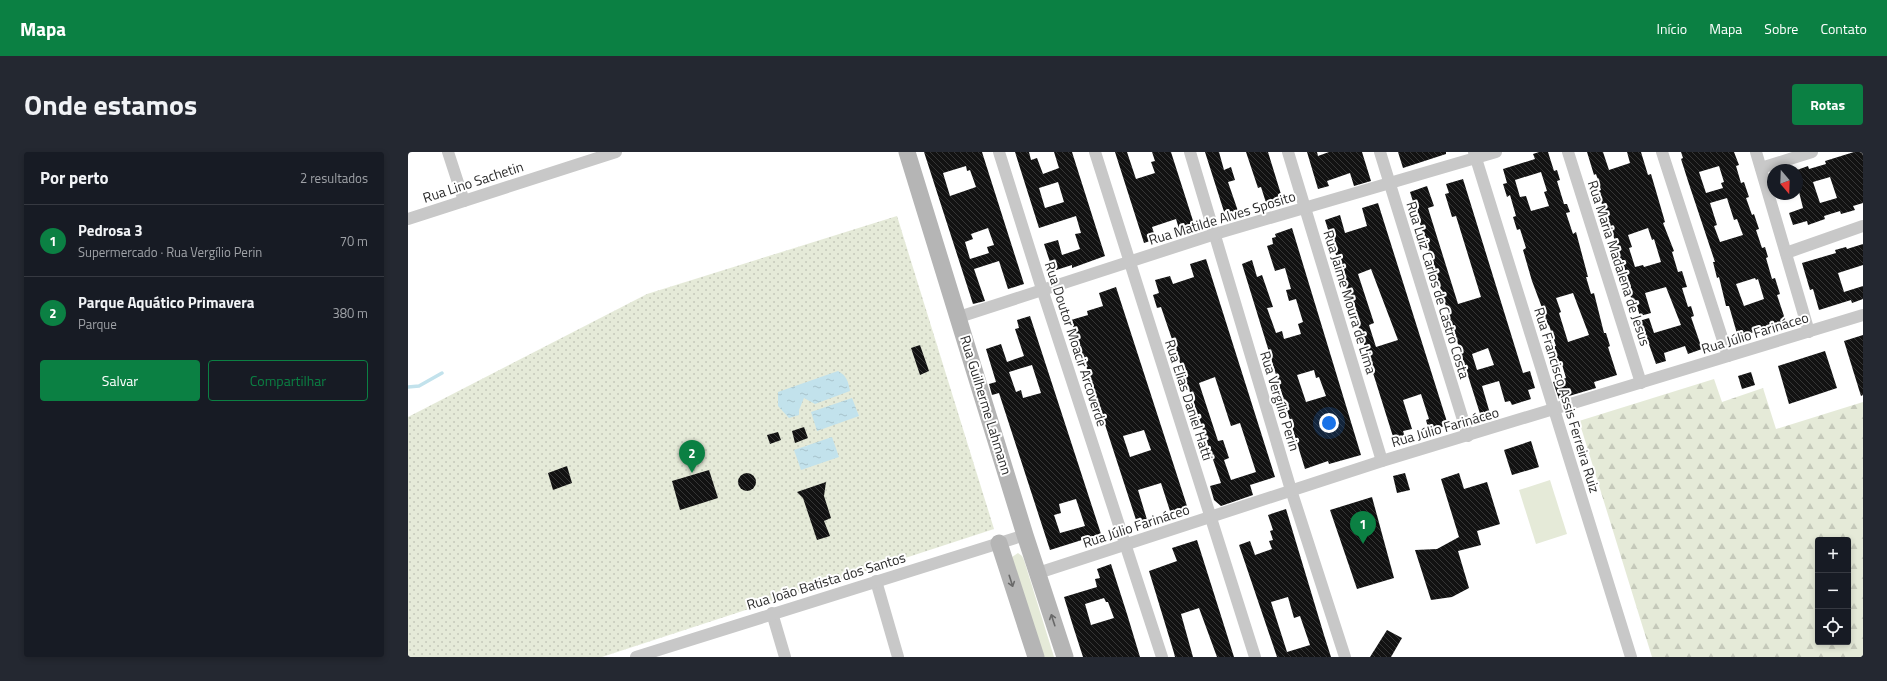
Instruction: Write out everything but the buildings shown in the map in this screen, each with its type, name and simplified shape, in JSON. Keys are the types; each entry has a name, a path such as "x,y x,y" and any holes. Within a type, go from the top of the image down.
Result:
{"street":[{"path":"448,152 464,201"},
{"name":"Rua Lino Sachetin","path":"408,219 616,152"},
{"name":"Rua Guilherme Lahmann","path":"907,152 1025,535 1065,657"},
{"name":"Rua Doutor Moacir Arcoverde","path":"999,152 1162,657"},
{"name":"Rua Elias Daniel Hatti","path":"1095,152 1255,657"},
{"name":"Rua Vergílio Perin","path":"1190,152 1291,490 1345,657"},
{"name":"Rua Jaime Moura de Lima","path":"1288,152 1382,461"},
{"name":"Rua Luiz Carlos de Castro Costa","path":"1380,152 1468,436"},
{"name":"Rua Matilde Alves Sposito","path":"959,317 1042,289 1130,263 1215,234 1390,184 1475,155 1496,152"},
{"name":"Rua Maria Madalena de Jesus","path":"1568,152 1641,383"},
{"path":"1662,152 1728,356"},
{"path":"1756,152 1809,332"},
{"path":"1761,168 1812,152"},
{"name":"Rua Francisco Assis Ferreira Ruiz","path":"1475,155 1631,657"},
{"path":"1786,253 1863,226"},
{"name":"Rua Júlio Farináceo","path":"1038,573 1126,546 1382,461 1863,315"},
{"name":"Rua João Batista dos Santos","path":"636,657 669,652 772,613 1025,535"},
{"path":"999,544 1036,657"},
{"path":"876,581 898,657"},
{"path":"772,613 785,657"}],"green space":[{"path":"897,216 994,529 602,657 408,657 408,417 647,294"},
{"path":"1714,379 1722,402 1763,388 1776,429 1863,402 1863,657 1652,657 1579,421"},
{"path":"1550,480 1567,534 1536,544 1519,490"},
{"path":"1018,553 1024,560 1054,657 1041,657 1012,557"}],"water":[{"path":"838,371 847,379 850,391 815,404 804,398 799,410 799,415 789,418 778,406 778,392"},
{"path":"852,398 859,416 817,431 811,412"},
{"path":"832,437 839,457 801,470 794,450"}],"waterway":[{"path":"408,387 419,386 442,373"}],"place":[{"name":"Parque Aquático Primavera","path":"692,473"},
{"name":"Pedrosa 3","path":"1363,544"}]}
